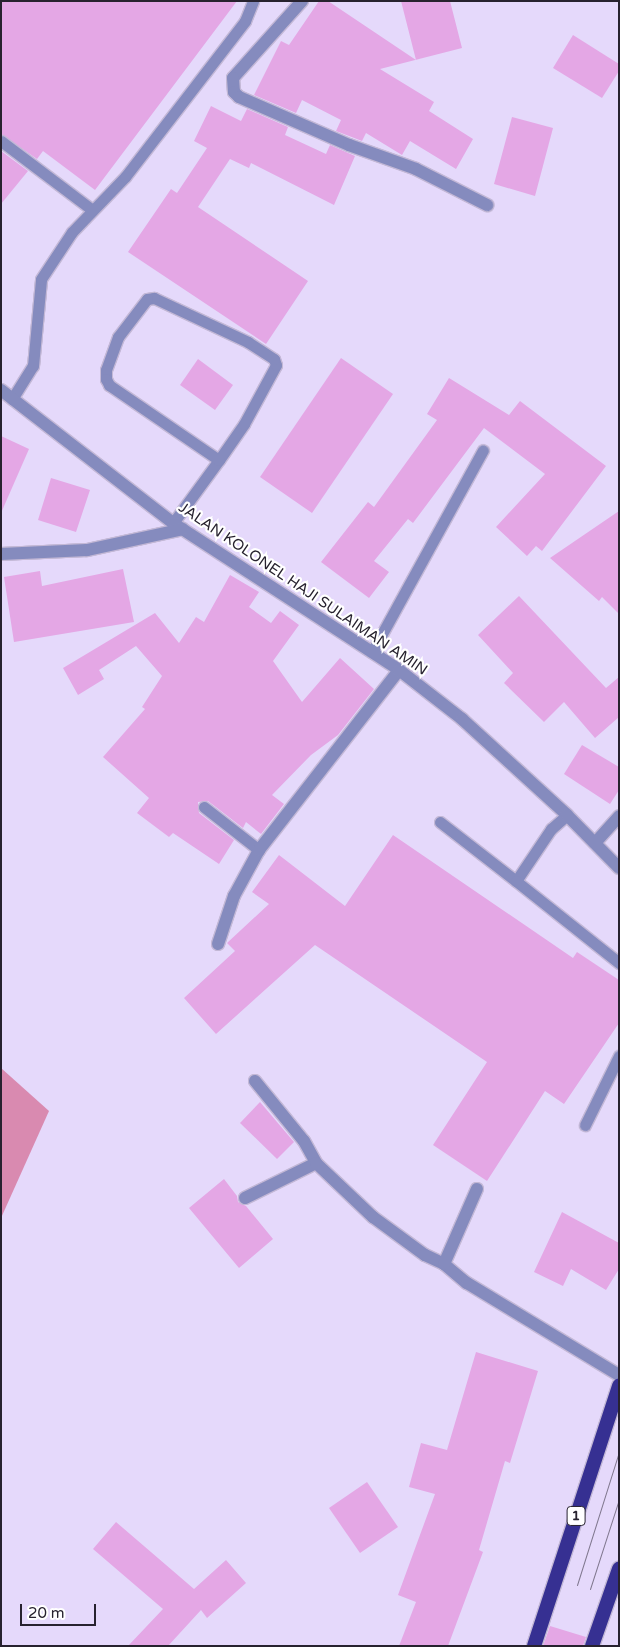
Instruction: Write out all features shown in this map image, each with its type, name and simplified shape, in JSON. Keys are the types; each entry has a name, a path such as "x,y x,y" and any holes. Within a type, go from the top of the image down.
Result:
{"highway":[{"name":"1","path":"534,1646 619,1386"},
{"path":"592,1646 618,1571"}],"street":[{"path":"302,1 233,78 234,92 239,97 349,145 416,169 488,205"},
{"name":"JALAN KOLONEL HAJI SULAIMAN AMIN","path":"1,390 178,526 399,670 462,719 567,814 619,868"},
{"path":"1,554 87,550 178,526"},
{"path":"218,944 234,896 259,850 399,670"},
{"path":"595,843 619,816"},
{"path":"254,1081 304,1141 316,1163 372,1217 425,1254 444,1264 467,1283 619,1375"},
{"path":"245,1198 316,1163"},
{"path":"444,1264 477,1189"}],"lane":[{"path":"12,399 33,366 41,279 92,209 125,177 245,21 253,1"},
{"path":"1,141 92,209"},
{"path":"178,526 244,424 276,369 276,362 248,342 154,298 148,299 118,337 106,370 106,379 109,385 219,460"},
{"path":"372,652 484,450"},
{"path":"204,807 259,850"},
{"path":"516,881 551,829 567,814"},
{"path":"440,822 619,963"},
{"path":"585,1125 619,1056"}],"shaded area":[{"path":"1,1068 49,1111 1,1218"}],"building":[{"path":"1,1 237,1 95,190 43,151 37,159 1,134"},
{"path":"319,1 328,1 416,60 380,69 434,102 429,111 473,139 456,169 410,141 402,155 366,133 362,141 336,131 341,120 302,100 296,113 254,95 281,41 289,45"},
{"path":"401,1 450,1 462,48 416,60"},
{"path":"573,35 619,64 619,71 602,98 553,68"},
{"path":"211,106 241,121 247,109 288,127 285,135 326,154 330,145 355,156 334,205 251,163 249,168 230,159 198,207 308,281 266,344 128,252 171,189 177,193 207,148 194,141"},
{"path":"512,117 553,128 535,196 494,184"},
{"path":"1,151 28,171 1,204"},
{"path":"341,358 393,394 312,513 260,477"},
{"path":"198,359 233,385 215,410 180,385"},
{"path":"449,378 509,415 520,401 606,466 542,551 536,546 527,556 496,527 545,474 484,428 413,523 408,519 374,561 389,572 369,598 321,562 368,502 374,507 437,420 427,414"},
{"path":"1,436 29,449 1,513"},
{"path":"51,478 90,490 76,532 38,520"},
{"path":"619,511 619,614 602,597 599,601 550,558"},
{"path":"123,569 134,622 14,642 4,577 40,571 42,586"},
{"path":"230,575 259,592 249,607 271,623 280,611 299,625 273,661 302,702 340,658 374,689 338,735 311,755 272,795 284,804 261,834 246,822 243,828 208,801 198,802 199,813 234,840 219,864 173,833 169,837 137,813 149,798 103,757 145,709 142,707 162,676 136,646 99,670 104,679 78,695 63,668 155,613 179,643 196,617 204,622"},
{"path":"519,596 606,688 619,677 619,717 595,738 564,702 544,722 504,683 513,673 478,635"},
{"path":"582,745 619,767 619,790 610,804 564,774"},
{"path":"393,835 573,958 577,952 619,980 619,1023 564,1104 545,1091 487,1181 433,1145 487,1062 315,945 216,1034 184,998 235,951 227,943 269,904 252,892 279,855 345,906"},
{"path":"260,1102 294,1142 277,1159 240,1123"},
{"path":"224,1179 237,1196 238,1202 246,1206 273,1239 239,1268 189,1208"},
{"path":"562,1212 619,1243 619,1269 606,1290 571,1269 563,1286 534,1272"},
{"path":"476,1352 538,1371 510,1463 505,1461 479,1550 483,1552 448,1646 399,1646 416,1602 398,1595 435,1494 409,1487 421,1443 447,1450"},
{"path":"367,1482 398,1527 360,1553 329,1508"},
{"path":"116,1522 194,1589 226,1560 246,1583 207,1618 201,1610 168,1646 128,1646 163,1609 93,1549"},
{"path":"550,1626 586,1637 583,1646 543,1646"}],"tram line":[{"path":"577,1585 619,1452"},
{"path":"590,1589 619,1499"}]}
